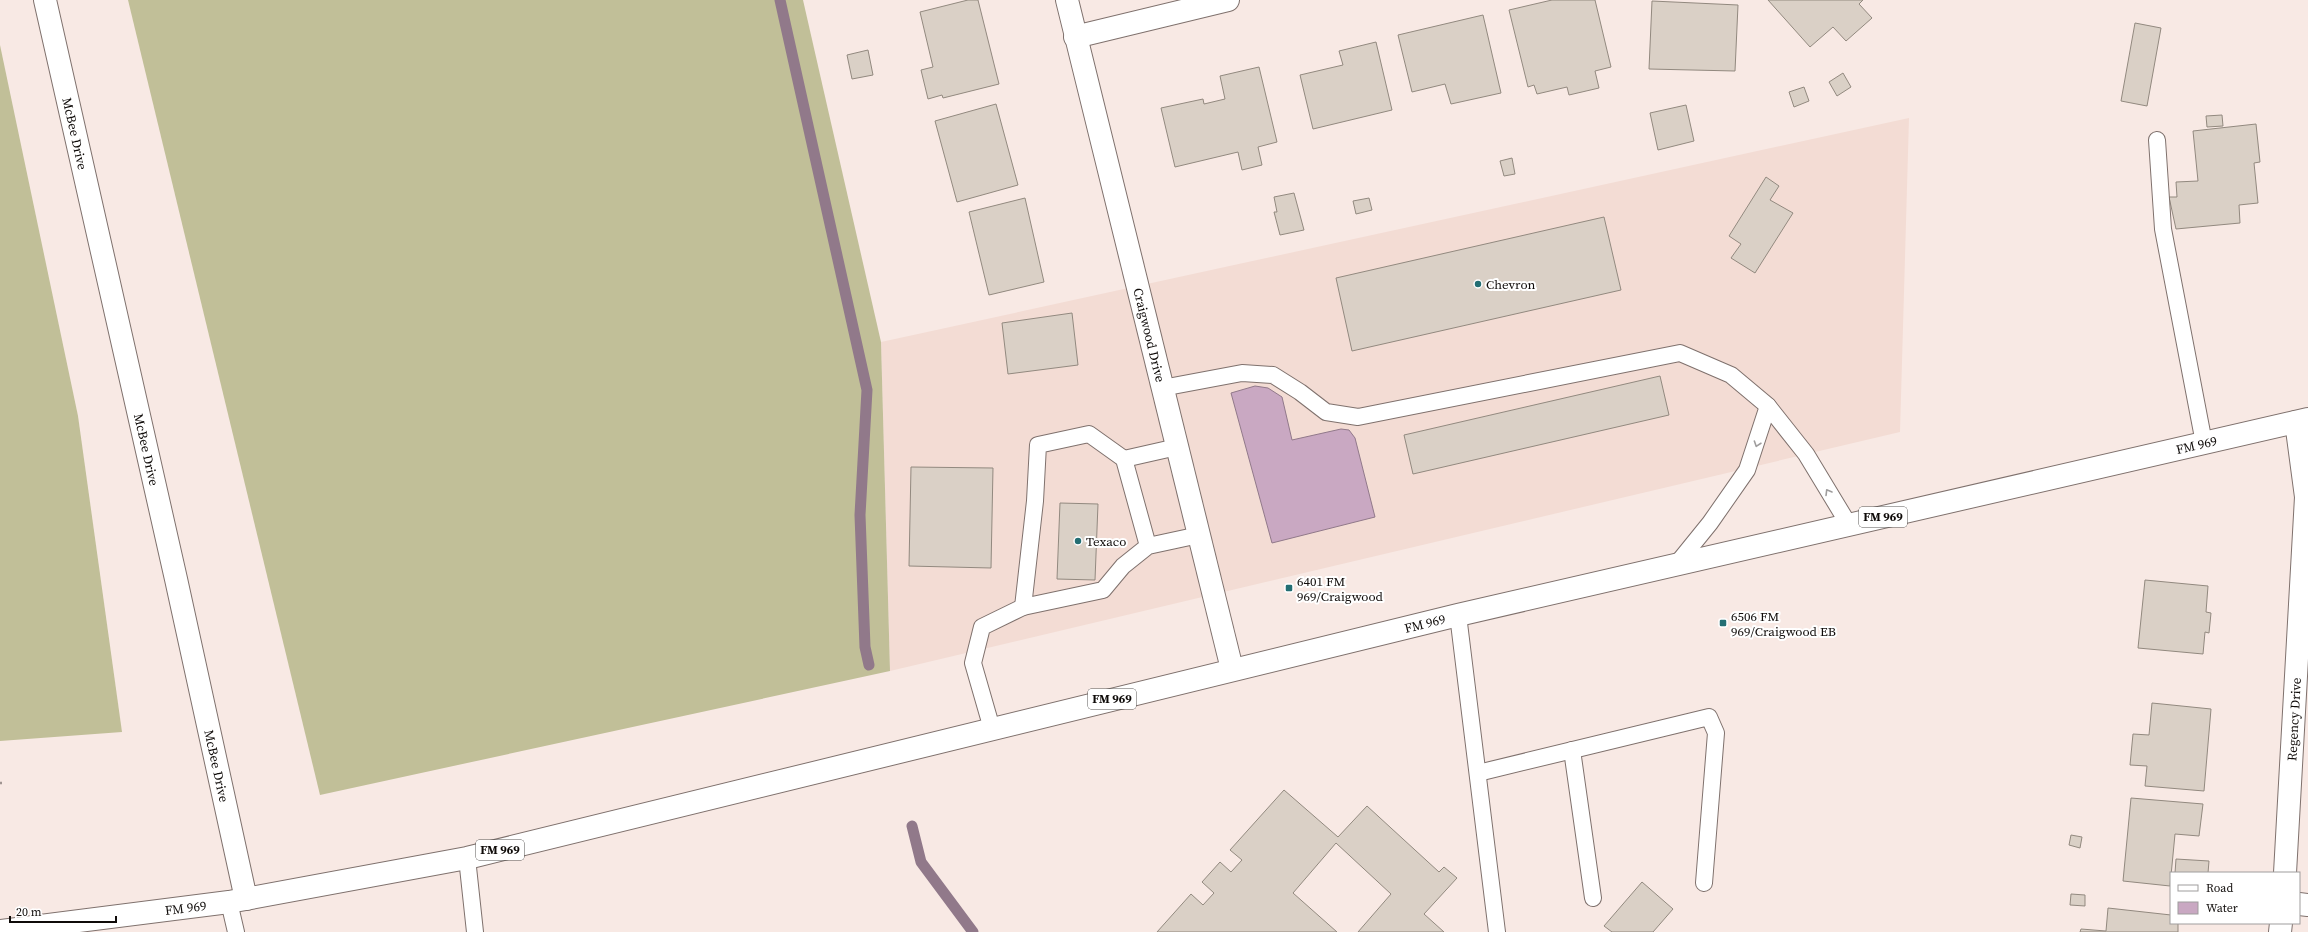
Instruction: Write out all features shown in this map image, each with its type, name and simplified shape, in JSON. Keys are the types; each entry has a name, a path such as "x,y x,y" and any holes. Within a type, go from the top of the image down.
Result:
{"main road":[{"name":"McBee Drive","path":"45,0 176,579 237,901"},
{"name":"Craigwood Drive","path":"1067,0 1075,38 1232,669"},
{"path":"1075,38 1228,0"},
{"name":"FM 969","path":"0,931 237,901 467,858 1232,669 1458,615 2302,421"},
{"name":"Regency Drive","path":"2285,872 2306,497 2302,421"}],"lane":[{"path":"2157,140 2163,229 2204,443"},
{"path":"1162,388 1242,373 1273,375 1300,392 1326,412 1358,417 1680,353 1731,375 1768,406 1806,454 1849,525"},
{"path":"1676,565 1710,523 1747,470 1768,406"},
{"path":"1023,607 1035,501 1038,445 1089,434 1124,459 1148,546"},
{"path":"1124,459 1177,447"},
{"path":"992,729 973,663 982,627 1023,607 1103,590 1123,566 1148,546 1199,535"},
{"path":"1458,615 1497,932"},
{"path":"1478,774 1709,716 1716,733 1704,883"},
{"path":"1572,750 1593,898"},
{"path":"467,858 475,932"},
{"path":"236,932 237,901"}],"shaded area":[{"path":"128,0 803,0 881,342 890,671 320,795"},
{"path":"0,45 78,416 122,732 0,741"},
{"path":"1909,118 1900,432 890,671 881,342"}],"water":[{"path":"1255,386 1268,388 1282,397 1292,440 1341,429 1349,430 1355,438 1375,517 1272,543 1231,393"}],"building":[{"path":"968,0 978,0 999,84 943,98 942,95 928,99 921,70 933,67 920,12"},
{"path":"1552,0 1595,0 1611,67 1595,71 1599,88 1569,95 1567,87 1537,94 1534,85 1528,87 1509,10"},
{"path":"1768,0 1863,0 1859,4 1872,18 1846,41 1833,27 1810,47"},
{"path":"1652,1 1738,5 1735,71 1649,69"},
{"path":"1483,15 1501,93 1451,104 1445,84 1412,92 1398,35"},
{"path":"2135,23 2161,28 2147,106 2121,101"},
{"path":"1376,42 1392,110 1313,129 1300,75 1343,65 1339,51"},
{"path":"868,50 873,75 852,79 847,55"},
{"path":"1259,67 1277,142 1258,147 1262,165 1242,170 1238,152 1175,167 1161,108 1203,99 1204,104 1225,99 1220,76"},
{"path":"1843,73 1851,87 1837,96 1829,82"},
{"path":"1804,87 1809,101 1794,107 1789,92"},
{"path":"996,104 1018,185 957,202 935,121"},
{"path":"1686,105 1694,141 1658,150 1650,113"},
{"path":"2222,115 2223,126 2207,127 2206,116"},
{"path":"2256,124 2260,162 2254,163 2258,203 2239,205 2240,223 2176,229 2169,197 2177,197 2176,182 2198,181 2193,131"},
{"path":"1512,158 1515,174 1504,176 1500,161"},
{"path":"1766,177 1779,186 1770,200 1793,213 1755,273 1731,258 1741,244 1729,236"},
{"path":"1294,193 1304,230 1280,235 1274,212 1277,212 1274,197"},
{"path":"1025,198 1044,282 989,295 969,212"},
{"path":"1369,198 1372,210 1356,214 1353,201"},
{"name":"Chevron","path":"1604,217 1621,290 1352,351 1336,278"},
{"path":"1072,313 1078,365 1008,374 1002,323"},
{"path":"1660,376 1669,415 1413,474 1404,435"},
{"path":"911,467 993,468 991,568 909,566"},
{"name":"Texaco","path":"1060,503 1098,504 1095,580 1057,579"},
{"path":"2145,580 2208,586 2206,612 2211,613 2209,633 2205,632 2203,654 2138,648"},
{"path":"2152,703 2211,709 2204,791 2145,786 2147,766 2130,765 2133,734 2149,735"},
{"path":"1284,790 1338,837 1367,806 1439,872 1444,867 1457,878 1424,914 1444,932 1358,932 1391,894 1336,843 1293,893 1337,932 1157,932 1191,894 1203,905 1214,893 1202,882 1220,862 1231,872 1242,860 1230,850"},
{"path":"2131,798 2203,804 2199,836 2175,834 2171,872 2170,872 2170,886 2123,881"},
{"path":"2071,835 2082,837 2080,848 2069,845"},
{"path":"2176,859 2209,861 2208,872 2175,872"},
{"path":"1642,882 1673,909 1653,932 1612,932 1604,926"},
{"path":"2071,894 2085,895 2085,906 2070,905"},
{"path":"2108,908 2170,915 2170,924 2178,924 2178,932 2080,932 2081,929 2106,931"}],"waterway":[{"path":"780,0 867,390 860,515 865,647 869,665"},
{"path":"912,826 921,862 973,932"}],"place":[{"name":"Chevron","path":"1478,284"},
{"name":"Texaco","path":"1078,541"},
{"name":"6401 FM 969/Craigwood","path":"1289,588"},
{"name":"6506 FM 969/Craigwood EB","path":"1723,623"}]}
